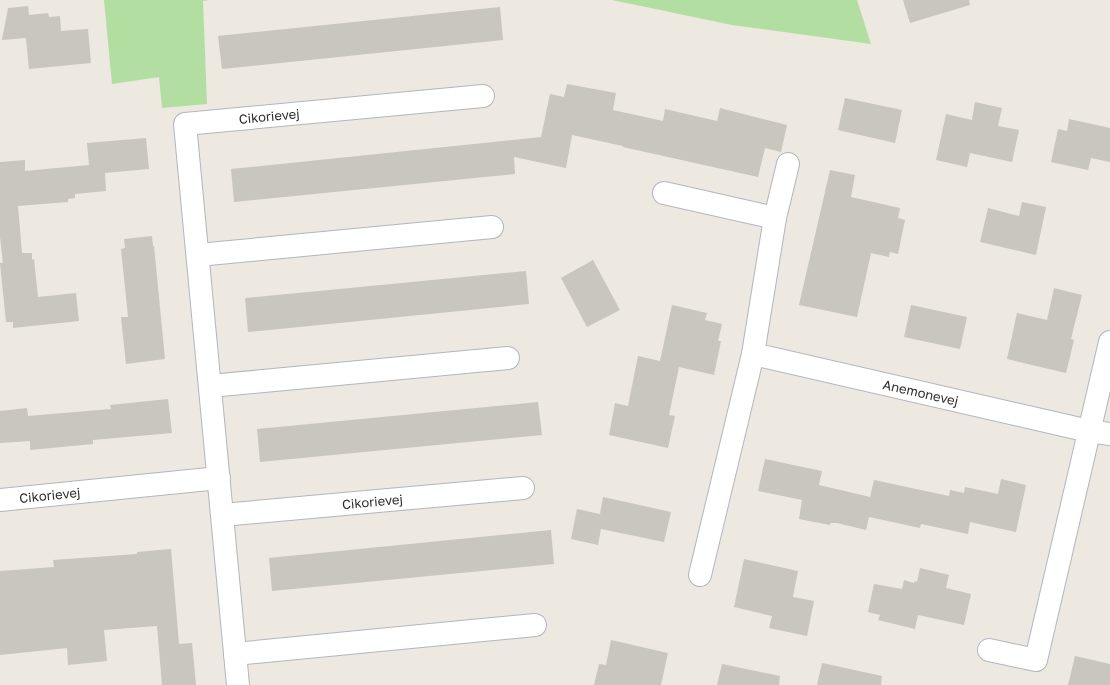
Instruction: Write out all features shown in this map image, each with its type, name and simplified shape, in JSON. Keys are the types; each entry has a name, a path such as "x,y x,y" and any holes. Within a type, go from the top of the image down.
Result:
{"street":[{"name":"Cikorievej","path":"238,685 185,124 483,96"},
{"path":"700,575 753,354 775,218 788,164"},
{"path":"664,193 775,218"},
{"path":"198,255 492,227"},
{"path":"989,650 1036,660 1100,433 1110,342"},
{"name":"Anemonevej","path":"753,354 1100,433"},
{"path":"210,386 508,358"},
{"name":"Cikorievej","path":"0,500 219,478"},
{"name":"Cikorievej","path":"222,515 523,488"},
{"path":"236,654 535,625"}],"green space":[{"path":"104,0 209,0 203,1 207,104 162,108 159,77 112,84"},
{"path":"612,0 857,0 871,44 732,25"}],"building":[{"path":"903,0 969,0 970,5 910,23"},
{"path":"28,6 29,15 48,13 49,17 60,16 61,31 88,29 91,63 29,69 26,38 2,40 8,8"},
{"path":"500,7 503,40 222,69 218,36"},
{"path":"567,84 616,93 613,110 663,121 665,109 717,121 720,108 787,125 781,152 765,148 758,177 572,135 566,168 514,157 515,174 234,202 231,169 541,137 550,94 564,97"},
{"path":"845,98 902,110 895,143 838,130"},
{"path":"975,102 1002,108 998,126 1019,130 1012,162 970,153 967,167 936,160 946,114 972,120"},
{"path":"1069,119 1110,128 1110,162 1091,158 1088,170 1051,162 1058,129 1067,131"},
{"path":"146,138 149,169 105,173 106,191 75,194 75,198 68,199 68,202 18,206 22,253 32,253 38,297 76,293 79,321 13,328 13,322 6,322 0,263 3,263 0,237 0,162 25,160 25,171 89,165 87,143"},
{"path":"830,170 855,175 851,197 900,208 898,218 905,220 898,254 890,252 889,257 871,253 857,317 799,305"},
{"path":"1022,202 1046,207 1036,255 980,242 988,208 1019,216"},
{"path":"152,236 165,359 126,364 121,317 128,317 121,249 125,248 124,239"},
{"path":"593,260 620,310 587,327 561,278"},
{"path":"526,271 529,304 248,332 245,298"},
{"path":"1054,288 1082,295 1071,339 1074,340 1066,373 1007,359 1017,313 1047,320"},
{"path":"672,305 707,313 705,320 722,324 718,341 721,341 714,375 679,367 669,415 675,416 668,448 609,435 615,403 628,406 638,356 660,361"},
{"path":"911,305 967,317 960,349 904,337"},
{"path":"168,399 172,433 93,440 93,444 30,450 30,441 0,443 0,411 27,408 28,416 111,409 110,405"},
{"path":"538,402 542,435 260,462 257,429"},
{"path":"765,459 822,471 819,485 870,497 874,480 949,496 950,490 964,493 965,487 998,494 1001,479 1026,485 1016,532 970,522 968,534 921,524 920,528 869,517 866,530 837,523 830,523 830,525 799,519 802,500 758,491"},
{"path":"603,497 671,512 664,542 601,529 598,545 571,539 577,509 600,514"},
{"path":"551,530 554,564 272,591 269,558"},
{"path":"171,549 179,644 192,643 196,685 162,685 157,626 104,630 107,661 68,665 67,648 0,655 0,571 54,567 53,560 137,554 137,552"},
{"path":"744,559 798,571 793,597 814,601 807,636 769,628 772,616 734,607"},
{"path":"920,568 949,575 946,588 971,594 964,625 918,615 915,629 878,620 880,615 868,612 874,584 902,589 904,580 914,583 915,581 917,582"},
{"path":"611,640 668,653 661,685 594,685 599,664 606,665"},
{"path":"1075,656 1110,664 1110,685 1068,685"},
{"path":"822,663 882,676 881,685 817,685"},
{"path":"722,664 780,676 779,685 717,685"}]}
